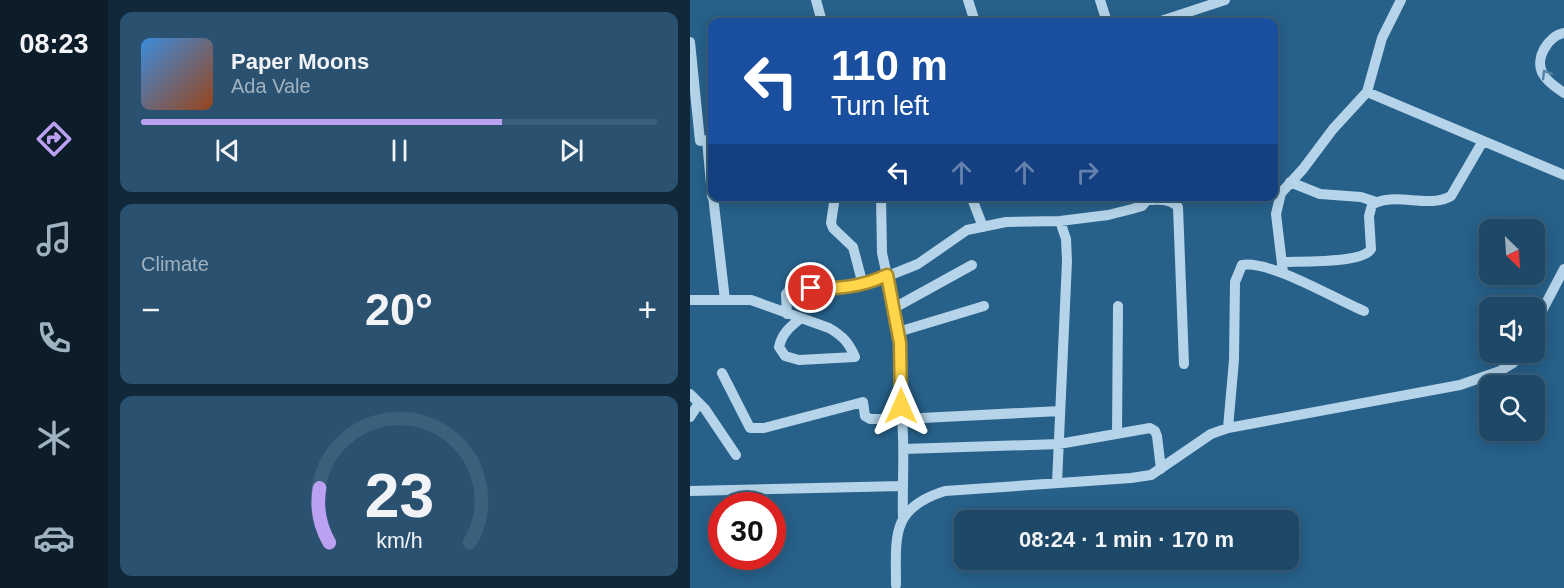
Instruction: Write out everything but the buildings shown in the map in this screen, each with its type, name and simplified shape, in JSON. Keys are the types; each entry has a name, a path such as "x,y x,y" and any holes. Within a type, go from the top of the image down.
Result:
{"street":[{"path":"816,0 821,18"},
{"path":"968,0 974,18"},
{"path":"1100,0 1106,18"},
{"path":"1170,18 1226,0"},
{"path":"1282,267 1276,214 1281,193 1303,169 1333,129 1367,92 1382,38 1401,0"},
{"path":"1564,33 1548,42 1540,67 1548,81 1564,93"},
{"path":"690,42 708,174"},
{"path":"1367,92 1564,175"},
{"path":"1290,182 1320,194 1361,197 1376,202 1440,200 1451,196 1483,141"},
{"path":"713,201 725,300"},
{"path":"834,201 831,223 833,228 853,247 863,285"},
{"path":"880,201 881,243 902,363 903,518 896,536 896,585"},
{"path":"972,201 983,226"},
{"path":"787,314 786,294 790,289 834,289 863,285 924,260 967,230 1006,222 1060,220 1132,209 1142,206 1145,201"},
{"path":"1171,201 1178,207 1184,364"},
{"path":"1228,428 1235,282 1242,265 1250,263 1282,267 1365,256 1371,249 1370,209 1376,202"},
{"path":"1057,483 1067,261 1066,239 1060,220"},
{"path":"894,308 972,265"},
{"path":"1282,267 1340,302 1364,311"},
{"path":"1545,305 1564,269"},
{"path":"690,300 751,300 829,328 840,334 849,342 855,357 799,360 785,356 779,347 781,339 785,332 801,318"},
{"path":"898,332 984,306"},
{"path":"1117,434 1118,306"},
{"path":"903,518 929,496 945,491 1151,475 1196,443 1228,428 1460,385 1500,371 1513,363"},
{"path":"722,374 750,428 764,428 862,402 865,416 870,419 1060,411"},
{"path":"690,394 736,454"},
{"path":"690,417 699,403"},
{"path":"904,449 1059,444 1144,428 1155,431 1161,469"},
{"path":"690,491 902,486"}],"route":[{"path":"811,288 852,287 868,284 887,275 900,343 901,406"}]}
